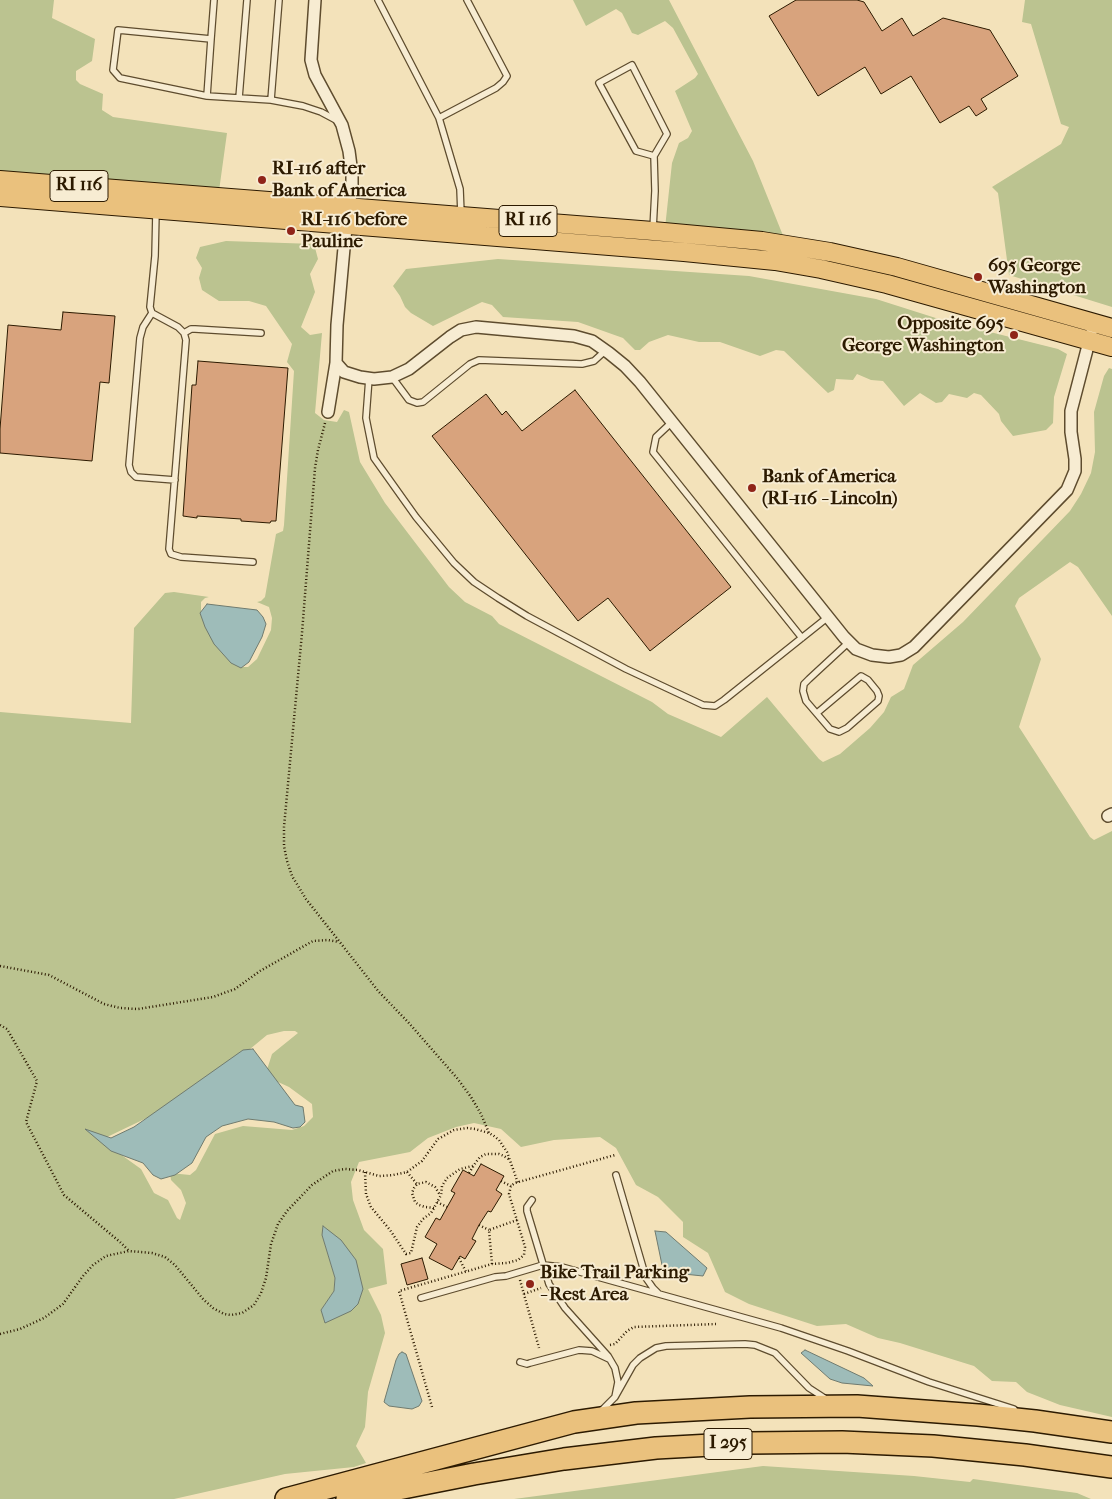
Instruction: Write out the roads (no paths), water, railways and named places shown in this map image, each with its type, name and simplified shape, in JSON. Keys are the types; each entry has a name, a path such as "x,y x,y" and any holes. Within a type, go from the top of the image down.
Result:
{"highway":[{"path":"286,1499 574,1422 636,1413 723,1408 857,1406 978,1415 1106,1431"},
{"name":"I 295","path":"347,1499 474,1474 564,1459 656,1448 748,1442 842,1442 933,1446 1026,1455 1112,1467"}],"main road":[{"name":"RI 116","path":"0,180 762,241 853,257 1112,328"},
{"path":"156,210 158,192"},
{"name":"RI 116","path":"0,198 706,254 798,265 851,275 1112,347"}],"street":[{"path":"315,0 311,60 315,75 342,125 352,163 352,186 337,325 336,362 328,412"},
{"path":"336,362 344,372 360,377 392,377 409,369 461,330 476,327 574,336 592,341 625,366 640,382 849,642 856,649 872,655 889,657 901,655 914,647 1067,490 1075,471 1071,411 1094,323"}],"lane":[{"path":"206,96 214,0"},
{"path":"239,98 247,0"},
{"path":"271,100 279,0"},
{"path":"378,0 439,118 460,189 461,216"},
{"path":"439,118 496,88 507,76 467,0"},
{"path":"211,40 118,30 113,70 120,78 206,96 271,100 311,107 332,117 342,125"},
{"path":"653,231 655,203 654,156 667,134 632,65 599,83 636,151 654,156"},
{"path":"156,210 150,307 152,313 178,327 184,333 186,340 169,544 171,554 181,557 253,562"},
{"path":"152,313 143,327 140,338 129,465 131,472 136,477 175,480"},
{"path":"184,333 191,329 261,333"},
{"path":"392,377 409,400 417,403 423,402 470,364 480,360 582,364 594,361 606,350"},
{"path":"369,378 366,418 374,458 416,517 454,563 474,582 528,616 626,669 703,705 715,706 828,617"},
{"path":"672,422 656,437 653,452 802,638"},
{"path":"817,713 861,676 868,680 877,691 878,701 839,732 830,729 806,701 802,691 804,684 849,642"},
{"path":"616,1175 646,1278 653,1288 662,1295"},
{"path":"532,1200 527,1206 527,1211 549,1284 556,1297 612,1362 618,1382 615,1397"},
{"path":"421,1298 542,1265 580,1272 804,1335 929,1382 981,1400 1018,1410"},
{"path":"574,1422 596,1414 606,1407 615,1397 633,1365 656,1348 666,1346 745,1344 765,1348 774,1353 809,1388 821,1397 842,1404 857,1406"},
{"path":"520,1362 527,1364 579,1350 598,1353 612,1362"},
{"path":"1036,1415 1106,1431"}],"water":[{"path":"207,604 257,610 263,617 266,624 262,637 249,662 241,668 231,663 214,644 200,613"},
{"path":"253,1049 295,1105 303,1107 305,1122 300,1127 293,1128 274,1122 248,1119 222,1126 206,1137 192,1163 175,1175 161,1179 153,1175 143,1163 111,1151 85,1129 111,1138 134,1127 243,1050"},
{"path":"323,1226 341,1240 356,1260 363,1289 358,1304 351,1311 325,1323 321,1310 334,1291 335,1278 322,1235"},
{"path":"655,1231 666,1232 707,1268 703,1276 674,1273 662,1265"},
{"path":"805,1350 864,1378 873,1386 842,1383 830,1379 801,1353"},
{"path":"402,1352 406,1354 422,1401 419,1406 412,1409 389,1406 384,1402 396,1360"}],"place":[{"name":"RI-116 after Bank of America","path":"262,180"},
{"name":"RI-116 before Pauline","path":"291,231"},
{"name":"695 George Washington","path":"978,277"},
{"name":"Opposite 695 George Washington","path":"1014,335"},
{"name":"Bank of America (RI-116 - Lincoln)","path":"752,488"},
{"name":"Bike Trail Parking - Rest Area","path":"530,1284"}]}
